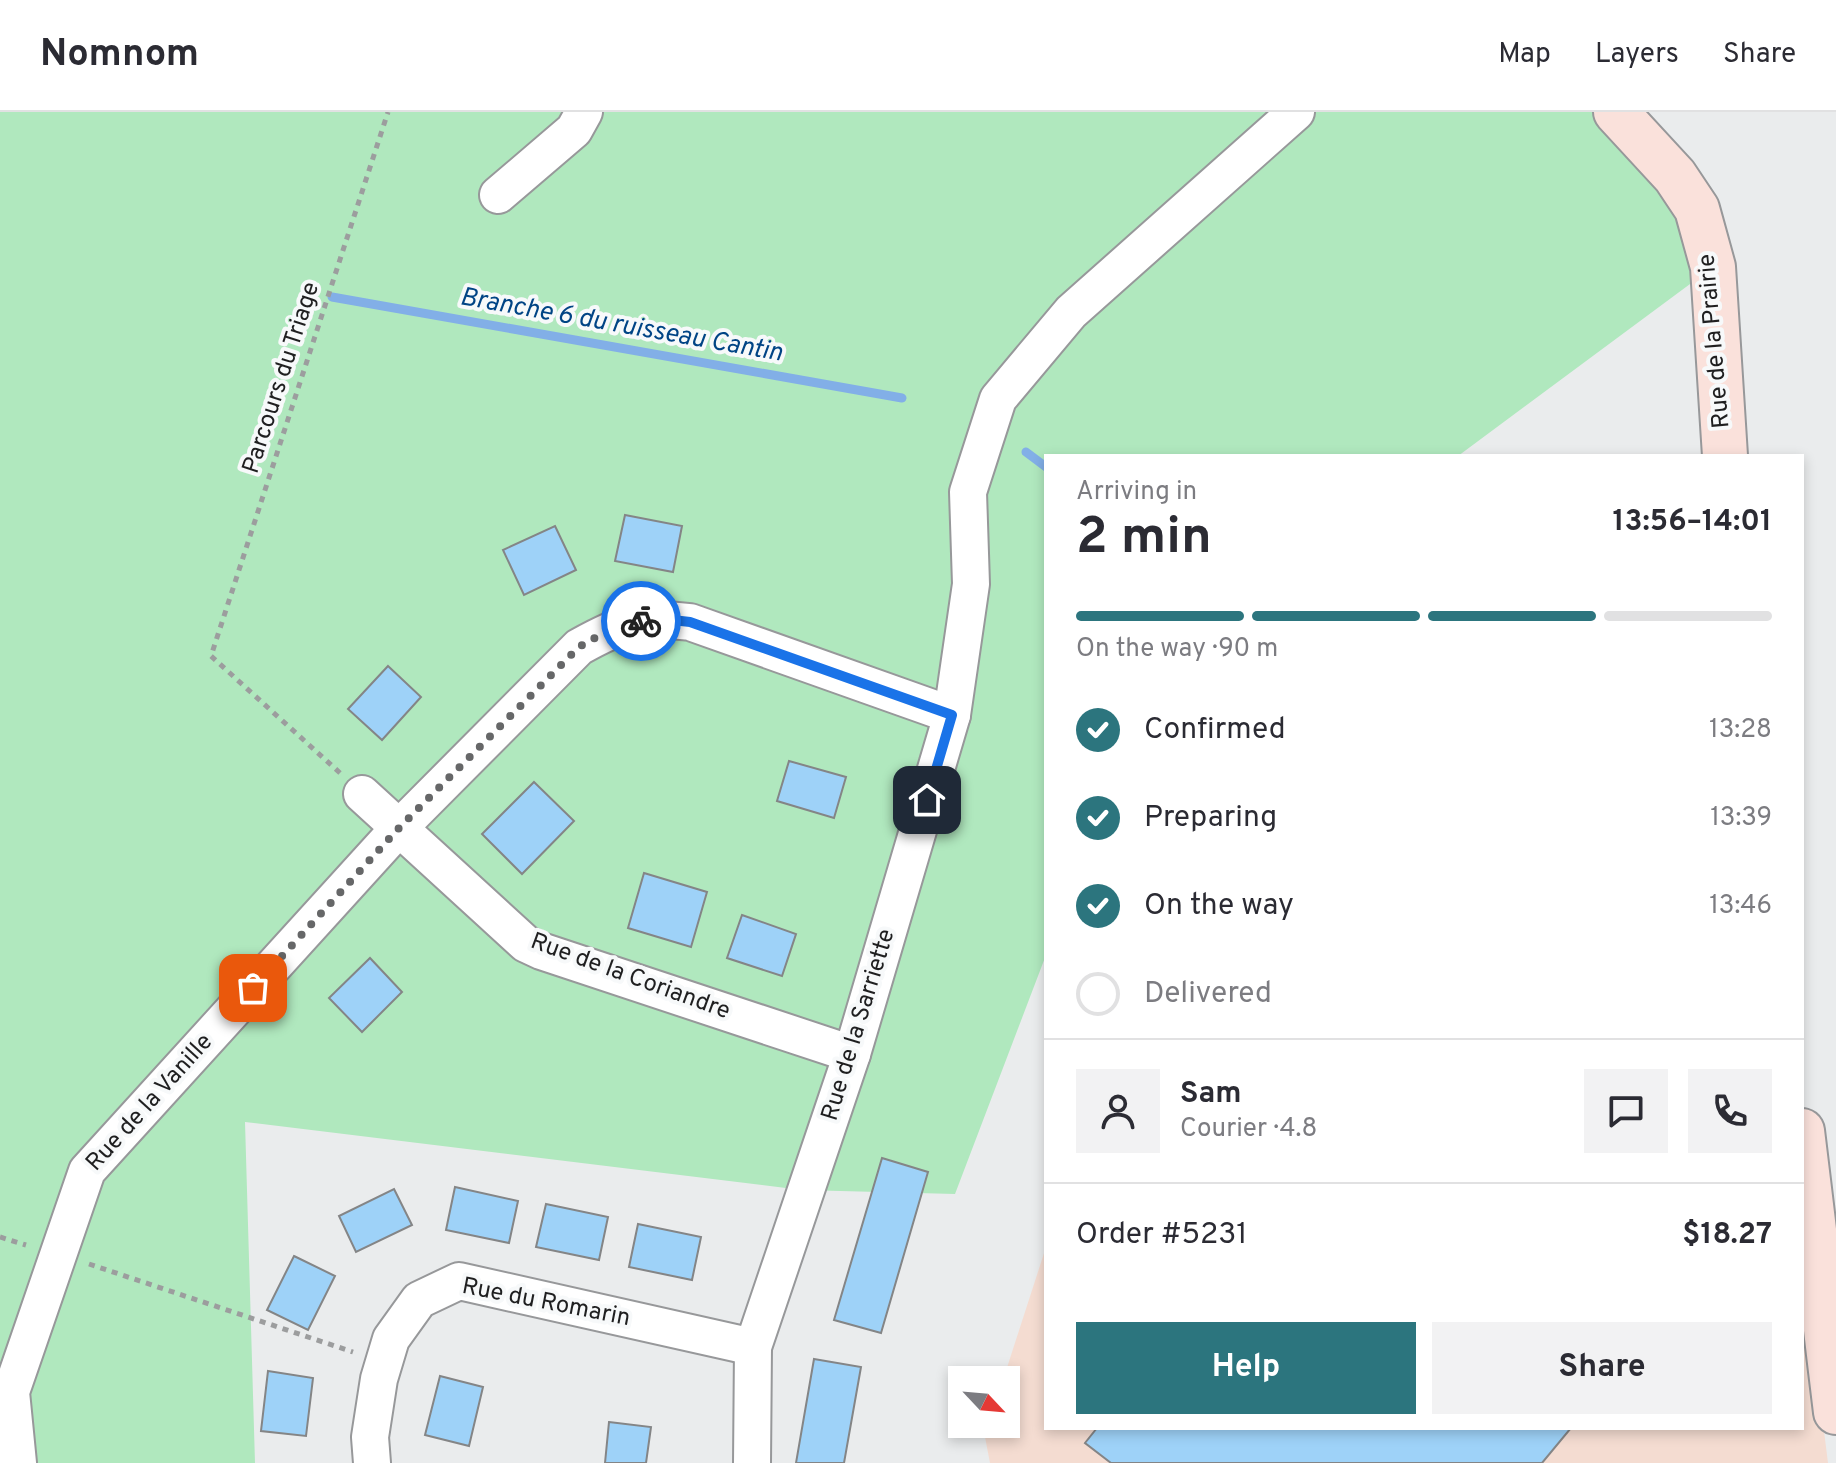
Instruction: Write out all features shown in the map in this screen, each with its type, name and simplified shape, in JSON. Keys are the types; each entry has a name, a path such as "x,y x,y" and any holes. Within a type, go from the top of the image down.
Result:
{"street":[{"path":"498,195 574,130 584,112"},
{"name":"Rue de la Sarriette","path":"752,1463 753,1347 852,1054 952,715 971,584 968,492 998,399 1071,312 1296,112"},
{"name":"Rue de la Prairie","path":"1616,112 1675,176 1697,209 1713,267 1725,454"},
{"name":"Rue de la Vanille","path":"18,1463 11,1392 87,1171 399,828 579,647 612,628 655,618 690,622 952,715"},
{"name":"Rue de la Coriandre","path":"362,794 526,944 852,1054"},
{"path":"1804,1148 1836,1412"},
{"name":"Rue du Romarin","path":"372,1463 370,1437 391,1339 419,1300 459,1281 753,1347"}],"path":[{"name":"Parcours du Triage","path":"362,794 211,656 388,112"},
{"path":"0,1237 384,1362"}],"shaded area":[{"path":"1044,1253 1044,1430 1804,1430 1804,1270 1828,1463 990,1463 985,1438 1020,1438 1020,1366 1008,1366"}],"green space":[{"path":"0,112 1616,112 1713,267 1461,454 1044,454 1044,960 955,1194 802,1190 245,1122 255,1463 0,1463"}],"building":[{"path":"625,515 682,526 673,572 615,561"},
{"path":"555,526 576,570 524,595 503,550"},
{"path":"388,666 421,697 382,740 348,709"},
{"path":"789,761 846,777 834,818 777,801"},
{"path":"534,782 574,821 522,874 482,834"},
{"path":"644,873 707,892 691,947 628,928"},
{"path":"742,915 796,934 782,976 727,958"},
{"path":"370,958 402,992 362,1032 329,998"},
{"path":"882,1158 928,1172 881,1333 834,1320"},
{"path":"455,1187 518,1201 509,1243 446,1230"},
{"path":"394,1189 412,1225 356,1252 339,1216"},
{"path":"546,1204 608,1217 599,1260 536,1247"},
{"path":"638,1224 701,1237 692,1280 629,1267"},
{"path":"294,1256 335,1276 308,1330 267,1310"},
{"path":"814,1359 861,1367 844,1463 796,1463"},
{"path":"268,1371 313,1378 306,1436 261,1431"},
{"path":"440,1376 483,1387 469,1446 425,1435"},
{"path":"609,1422 651,1427 646,1463 605,1463"},
{"path":"1095,1430 1569,1430 1542,1463 1111,1463 1085,1443"}],"waterway":[{"name":"Branche 6 du ruisseau Cantin","path":"332,297 902,398"},
{"name":"Branche 6 du ruisseau Cantin","path":"1026,452 1044,466"}],"way so far":[{"path":"253,988 399,828 579,647 612,628 641,621"}],"route":[{"path":"641,621 655,618 690,622 952,715 927,800"}]}
